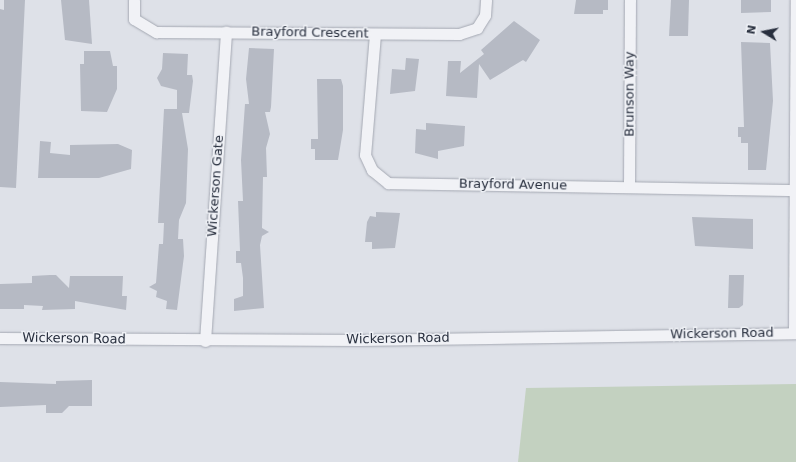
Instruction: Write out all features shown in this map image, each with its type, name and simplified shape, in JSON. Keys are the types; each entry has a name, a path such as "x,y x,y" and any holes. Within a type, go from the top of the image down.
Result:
{"street":[{"name":"Brayford Crescent","path":"134,0 134,19 156,32 375,34 459,34 476,28 485,15 486,0"},
{"name":"Brunson Way","path":"629,187 630,0"},
{"path":"795,333 796,0"},
{"name":"Wickerson Gate","path":"205,340 226,32"},
{"name":"Brayford Avenue","path":"375,34 365,155 372,170 388,183 795,190"},
{"name":"Wickerson Road","path":"0,338 205,340 795,333"}],"green space":[{"path":"796,384 796,462 518,462 526,388"}],"building":[{"path":"4,0 25,0 16,188 0,187 0,9 4,10"},
{"path":"61,0 89,0 92,44 65,40"},
{"path":"576,0 608,0 608,10 603,10 603,14 574,14"},
{"path":"671,0 689,0 688,36 669,36"},
{"path":"741,0 771,0 771,12 741,13"},
{"path":"514,21 540,40 526,62 523,60 490,80 479,64 477,98 446,96 448,61 461,61 460,73 484,54 481,50"},
{"path":"741,42 770,43 773,101 766,170 748,170 748,143 741,143 741,137 738,137 738,127 744,127"},
{"path":"249,48 274,49 271,107 270,112 265,112 270,134 266,148 267,177 263,177 262,228 269,232 262,236 260,245 264,308 234,311 234,299 243,296 241,263 236,263 236,251 240,251 238,201 243,201 241,160 245,104 249,104 246,79"},
{"path":"84,51 110,51 113,66 117,66 117,89 107,112 81,111 80,64 84,64"},
{"path":"163,53 188,54 187,75 192,75 193,81 189,113 182,113 188,149 186,203 179,220 178,239 183,239 184,256 177,310 166,309 167,301 156,297 157,291 149,287 156,283 159,244 163,244 164,223 158,223 164,109 177,109 177,90 161,86 157,78 162,69"},
{"path":"406,58 419,59 415,91 390,94 392,69 405,70"},
{"path":"317,79 341,79 343,86 343,130 338,160 315,160 315,149 311,149 311,139 318,139"},
{"path":"426,123 465,126 464,146 438,151 438,159 415,153 416,129 426,130"},
{"path":"40,141 51,142 50,153 70,155 70,145 118,144 132,150 131,169 99,178 38,178"},
{"path":"376,212 400,213 395,248 372,249 372,242 365,242 367,222 370,216 376,217"},
{"path":"692,217 753,219 753,249 695,246"},
{"path":"56,275 69,288 70,276 123,276 122,296 127,296 126,310 75,301 75,309 42,310 43,306 24,305 24,309 0,309 0,284 32,283 32,276"},
{"path":"729,275 744,275 743,305 739,308 728,308"},
{"path":"92,380 92,406 69,406 62,413 46,413 46,405 0,407 0,382 56,384 56,381"}]}
